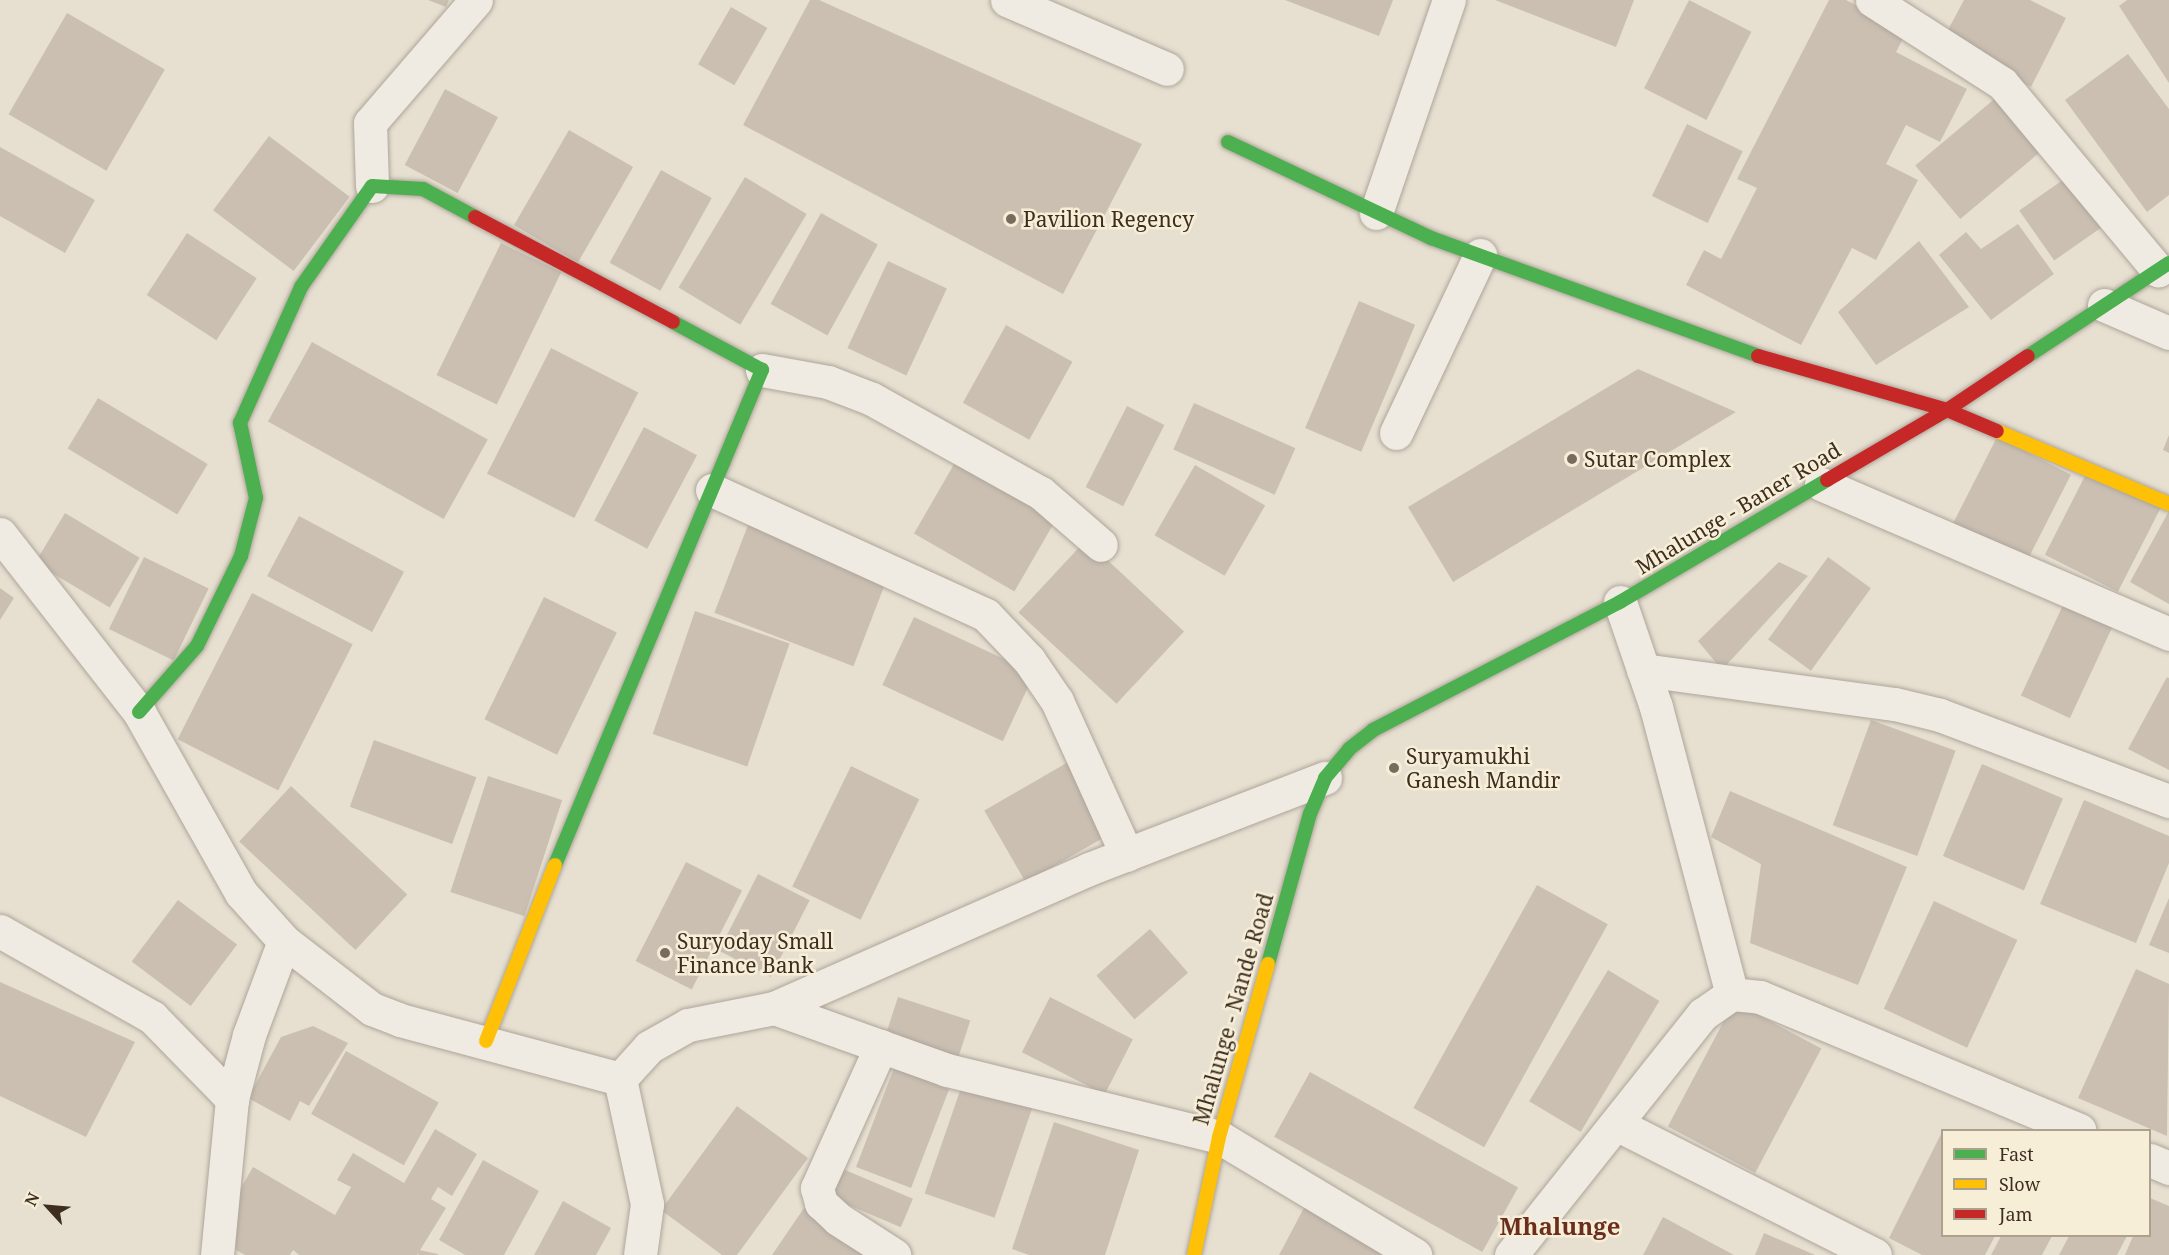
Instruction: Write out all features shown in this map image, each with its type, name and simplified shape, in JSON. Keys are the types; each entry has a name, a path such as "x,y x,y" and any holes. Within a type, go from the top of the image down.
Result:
{"street":[{"path":"139,712 197,646 241,556 256,498 240,423 301,287 372,186 370,123 476,0"},
{"path":"1007,0 1167,69"},
{"path":"1376,213 1449,0"},
{"path":"1872,0 2002,83 2164,266"},
{"path":"1228,142 1376,213 1480,255 1770,360 1947,410 2169,504"},
{"path":"372,186 423,189 762,370 828,382 872,399 1041,493 1101,545"},
{"path":"1396,433 1480,255"},
{"name":"Mhalunge - Baner Road","path":"1325,778 1349,749 1373,730 1620,602 1947,410 2164,266"},
{"path":"2104,305 2169,333"},
{"path":"486,1041 565,838 762,370"},
{"path":"1821,484 2169,634"},
{"path":"712,490 986,615 1029,660 1057,701 1127,855"},
{"path":"0,534 139,712 241,893 284,941 372,1009 400,1020 486,1041 620,1079"},
{"path":"1620,602 1643,670 1732,994"},
{"path":"1643,670 1894,704 1940,716 2169,801"},
{"path":"620,1079 650,1047 688,1025 774,1008 1127,855 1325,778"},
{"name":"Mhalunge - Nande Road","path":"1194,1255 1219,1137 1310,814 1325,778"},
{"path":"0,931 152,1017 232,1099"},
{"path":"217,1255 232,1099 249,1035 284,941"},
{"path":"1511,1255 1703,1014 1732,994 1761,997 2074,1129"},
{"path":"774,1008 947,1070 1219,1137 1415,1255"},
{"path":"881,1046 817,1188 821,1203 838,1219 894,1255"},
{"path":"620,1079 647,1204 640,1255"},
{"path":"1616,1124 1875,1255"},
{"path":"2151,1160 2169,1168"}],"building":[{"path":"428,0 449,0 446,7"},
{"name":"Pavilion Regency","path":"810,0 819,0 1142,144 1063,294 743,125"},
{"path":"1285,0 1393,0 1379,36"},
{"path":"1495,0 1634,0 1616,47"},
{"path":"1689,0 1751,32 1706,120 1644,88"},
{"path":"1829,0 1846,0 1907,31 1896,52 1967,89 1940,142 1906,125 1886,164 1918,180 1876,260 1852,248 1801,345 1686,285 1704,250 1721,259 1757,188 1737,179"},
{"path":"1964,0 2030,0 2066,18 2031,87 1942,41"},
{"path":"2127,0 2169,0 2169,83 2119,6"},
{"path":"731,7 767,28 734,85 698,64"},
{"path":"67,13 165,69 106,171 9,114"},
{"path":"2128,54 2169,109 2169,195 2147,212 2065,100"},
{"path":"445,89 498,117 458,193 405,165"},
{"path":"1998,96 2043,150 1960,219 1915,165"},
{"path":"1687,124 1743,151 1708,223 1652,196"},
{"path":"569,130 633,167 578,262 514,225"},
{"path":"269,136 350,197 294,271 213,210"},
{"path":"0,147 95,200 65,253 0,216"},
{"path":"661,170 712,198 660,291 610,263"},
{"path":"2070,175 2105,225 2054,261 2019,211"},
{"path":"745,177 807,214 740,325 679,288"},
{"path":"821,213 878,245 827,335 771,304"},
{"path":"2018,224 2054,274 1991,320 1939,255 1966,232 1981,249"},
{"path":"187,233 257,278 216,340 147,295"},
{"path":"1919,241 1969,307 1876,365 1838,312"},
{"path":"501,243 561,272 497,404 437,375"},
{"path":"888,261 947,288 906,375 847,348"},
{"path":"1359,301 1415,325 1361,452 1305,428"},
{"path":"1006,325 1072,362 1029,440 963,403"},
{"path":"312,342 488,439 444,519 268,422"},
{"path":"551,348 638,392 574,518 487,474"},
{"name":"Sutar Complex","path":"1638,369 1736,412 1453,582 1408,507"},
{"path":"98,398 208,464 177,514 68,449"},
{"path":"1194,403 1295,448 1275,495 1173,450"},
{"path":"1127,406 1164,425 1123,506 1086,487"},
{"path":"644,427 697,455 647,549 594,521"},
{"path":"2169,435 2169,453 2163,450"},
{"path":"1997,437 2071,475 2027,561 1953,523"},
{"path":"957,459 1057,517 1014,591 914,533"},
{"path":"1195,465 1265,506 1225,576 1154,535"},
{"path":"2088,470 2161,507 2118,592 2045,555"},
{"path":"2169,511 2169,604 2130,582"},
{"path":"65,513 140,558 110,608 35,563"},
{"path":"299,516 404,572 372,632 267,576"},
{"path":"748,525 887,578 853,666 714,613"},
{"path":"1086,540 1184,631 1116,704 1018,612"},
{"path":"144,557 209,589 174,660 109,629"},
{"path":"1828,557 1871,588 1811,671 1768,640"},
{"path":"1779,562 1808,576 1722,670 1698,641"},
{"path":"0,588 14,598 0,620"},
{"path":"252,593 353,644 278,790 178,739"},
{"path":"544,597 617,633 557,755 484,719"},
{"path":"2064,603 2113,626 2070,718 2021,695"},
{"path":"695,611 790,644 747,766 653,734"},
{"path":"914,617 1035,673 1003,741 882,685"},
{"path":"2167,677 2169,678 2169,770 2128,749"},
{"path":"1871,720 1956,751 1917,856 1833,825"},
{"path":"374,740 476,777 452,844 350,807"},
{"path":"1070,761 1112,833 1026,882 984,810"},
{"path":"1982,764 2063,798 2024,890 1943,856"},
{"path":"851,766 919,799 861,920 792,886"},
{"path":"488,776 562,800 524,916 450,892"},
{"path":"291,786 407,894 355,950 239,842"},
{"path":"1730,791 1907,867 1858,985 1750,943 1761,864 1711,837"},
{"path":"2084,800 2169,836 2169,863 2136,943 2040,904"},
{"path":"686,862 742,891 692,990 636,961"},
{"path":"758,874 810,900 771,977 719,951"},
{"path":"1537,885 1608,924 1484,1147 1413,1108"},
{"path":"2169,898 2169,953 2149,945"},
{"path":"178,900 237,945 191,1006 132,961"},
{"path":"1934,901 2017,940 1967,1048 1884,1009"},
{"path":"1150,929 1188,973 1134,1019 1096,976"},
{"path":"2136,969 2169,984 2167,1136 2078,1098"},
{"path":"1608,970 1659,1001 1581,1132 1529,1101"},
{"path":"0,982 135,1042 86,1137 0,1096"},
{"path":"898,997 970,1020 957,1060 885,1037"},
{"path":"1050,997 1133,1039 1105,1094 1022,1052"},
{"path":"1734,1002 1821,1048 1755,1173 1668,1126"},
{"path":"313,1026 348,1043 309,1106 300,1101 290,1121 248,1098 281,1037"},
{"path":"346,1051 439,1102 404,1165 311,1114"},
{"path":"894,1068 949,1089 911,1188 856,1167"},
{"path":"1310,1072 1518,1187 1482,1252 1274,1137"},
{"path":"963,1082 1033,1106 995,1218 925,1194"},
{"path":"737,1106 808,1158 737,1255 722,1255 661,1210"},
{"path":"1054,1122 1139,1150 1105,1255 1029,1255 1012,1249"},
{"path":"435,1129 477,1154 452,1196 438,1187 431,1199 446,1208 417,1255 299,1255 293,1250 290,1255 245,1255 236,1250 234,1200 253,1167 335,1215 351,1187 337,1180 353,1153 404,1183"},
{"path":"1941,1134 1941,1237 1994,1237 1985,1255 1922,1255 1889,1238"},
{"path":"483,1160 539,1191 504,1255 465,1255 439,1240"},
{"path":"831,1164 913,1199 901,1227 819,1193"},
{"path":"2151,1198 2169,1206 2169,1255 2125,1255 2133,1237 2151,1237"},
{"path":"563,1201 611,1228 596,1255 534,1255"},
{"path":"1306,1204 1404,1255 1279,1255"},
{"path":"804,1208 871,1253 870,1255 772,1255"},
{"path":"1663,1217 1734,1255 1643,1255"},
{"path":"1764,1233 1815,1255 1755,1255"},
{"path":"2000,1237 2051,1237 2042,1255 1991,1255"},
{"path":"2068,1237 2126,1237 2117,1255 2059,1255"},
{"path":"419,1250 438,1254 438,1255 418,1255"}],"traffic: fast":[{"path":"1228,142 1431,238 1758,356"},
{"path":"139,712 197,646 241,556 256,498 240,423 301,287 372,186 423,189 475,217"},
{"path":"2028,356 2169,263"},
{"path":"555,865 762,370 673,322"},
{"path":"1268,964 1310,814 1325,778 1349,749 1373,730 1620,602 1827,480"}],"traffic: slow":[{"path":"1997,431 2169,504"},
{"path":"486,1041 555,865"},
{"path":"1194,1255 1219,1137 1268,964"}],"traffic: jam":[{"path":"475,217 673,322"},
{"path":"1758,356 1947,410 1997,431"},
{"path":"1827,480 1947,410 2028,356"}],"place":[{"name":"Pavilion Regency","path":"1011,219"},
{"name":"Sutar Complex","path":"1572,459"},
{"name":"Suryamukhi Ganesh Mandir","path":"1394,768"},
{"name":"Suryoday Small Finance Bank","path":"665,953"}],"district":[{"name":"Mhalunge","path":"1560,1226"}]}
